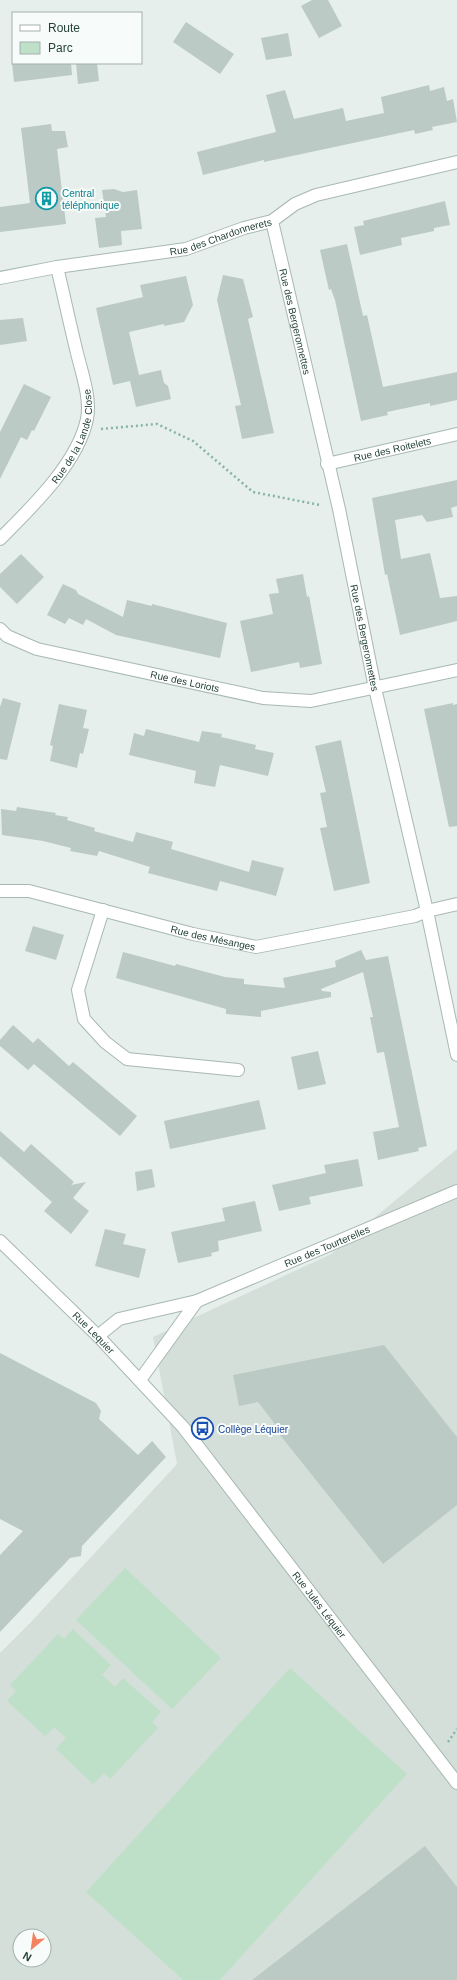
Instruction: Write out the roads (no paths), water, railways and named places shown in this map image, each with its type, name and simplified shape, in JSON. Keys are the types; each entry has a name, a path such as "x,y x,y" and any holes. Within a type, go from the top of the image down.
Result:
{"street":[{"name":"Rue des Chardonnerets","path":"0,278 57,267 186,249 244,228 272,221 295,204 316,195 457,162"},
{"name":"Rue des Bergeronnettes","path":"272,221 327,464 339,509 375,688 427,911 457,1055"},
{"name":"Rue de la Lande Close","path":"0,538 33,506 55,479 77,447 87,419 87,393 57,267"},
{"name":"Rue des Roitelets","path":"327,464 457,434"},
{"name":"Rue des Loriots","path":"0,629 7,636 37,649 263,698 311,701 457,670"},
{"name":"Rue des Mésanges","path":"0,891 29,891 193,934 256,947 415,916 427,911 457,904"},
{"path":"103,910 78,990 84,1019 106,1042 127,1059 238,1070"},
{"name":"Rue des Tourterelles","path":"98,1336 119,1319 197,1301 457,1191"},
{"name":"Rue Lequier","path":"0,1241 98,1336 183,1427"},
{"path":"140,1380 197,1301"},
{"name":"Rue Jules Léquier","path":"183,1427 457,1783"}],"place":[{"name":"Central téléphonique","path":"46,199"},
{"name":"Collège Léquier","path":"202,1429"}]}
